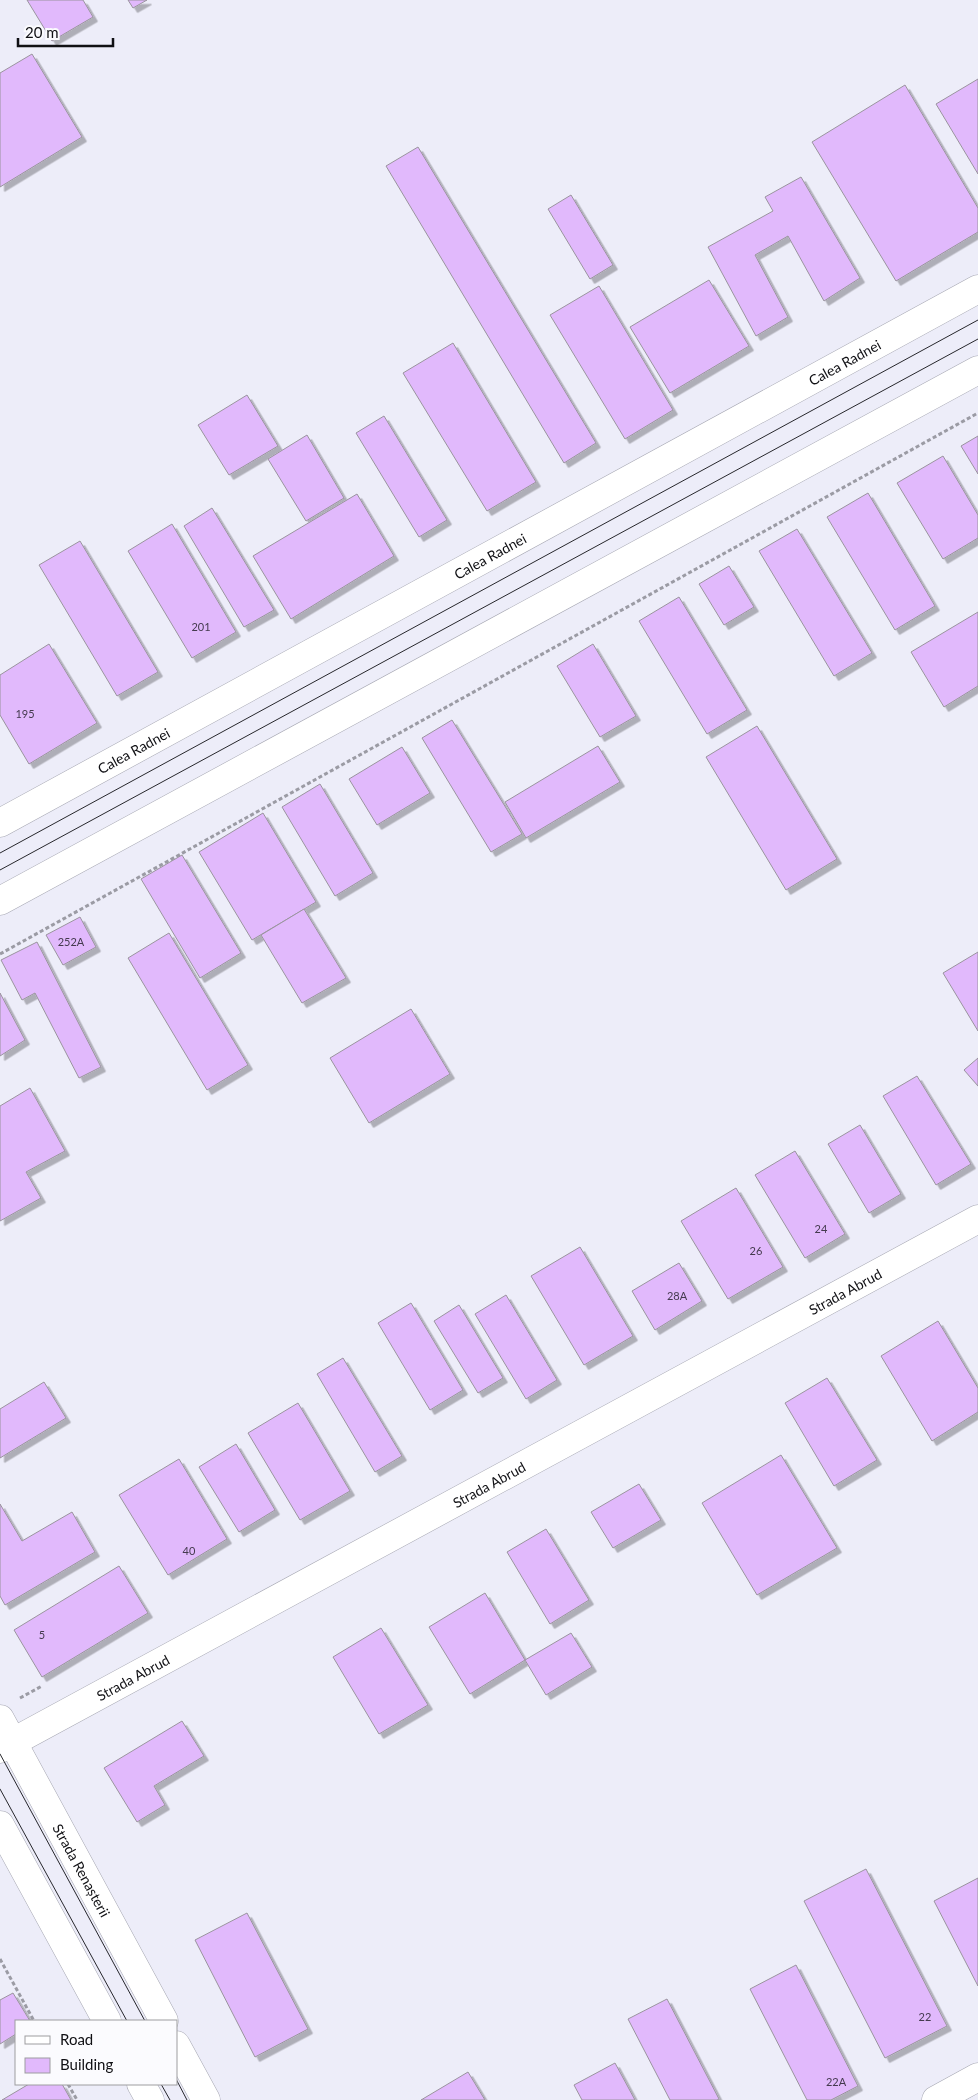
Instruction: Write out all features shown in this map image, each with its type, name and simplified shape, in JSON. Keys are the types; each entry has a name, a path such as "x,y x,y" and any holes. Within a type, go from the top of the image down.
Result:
{"main road":[{"name":"Calea Radnei","path":"0,823 978,290"},
{"path":"0,901 978,370"},
{"name":"Strada Abrud","path":"4,1737 78,1708 978,1219"},
{"name":"Strada Renașterii","path":"4,1737 163,2020"},
{"path":"0,1825 106,2020"},
{"path":"178,2049 206,2100"},
{"path":"936,2100 978,2077"},
{"path":"142,2085 150,2100"}],"path":[{"path":"0,954 978,413"},
{"path":"0,1959 33,2020"},
{"path":"69,2085 77,2100"}],"building":[{"path":"27,0 83,0 93,17 52,41"},
{"path":"128,0 147,0 133,8"},
{"path":"32,54 82,137 0,187 0,73"},
{"path":"978,79 978,174 936,104"},
{"path":"905,85 978,208 978,232 896,281 812,142"},
{"path":"418,147 596,443 564,463 386,166"},
{"path":"801,177 860,278 824,301 788,236 755,255 788,317 756,336 708,247 773,211 765,197"},
{"path":"571,195 613,265 590,279 548,209"},
{"path":"709,280 749,346 670,393 630,327"},
{"path":"599,286 673,410 625,439 550,315"},
{"path":"453,343 536,482 487,511 403,373"},
{"path":"247,395 278,446 229,475 198,425"},
{"path":"384,416 447,520 419,537 356,433"},
{"path":"307,435 344,498 306,521 268,459"},
{"path":"978,436 978,474 961,446"},
{"path":"943,456 978,515 978,538 943,559 897,483"},
{"path":"868,493 935,606 895,630 827,517"},
{"path":"357,494 394,556 291,619 253,556"},
{"path":"212,508 274,610 244,627 184,526"},
{"path":"172,524 236,632 192,658 128,551"},
{"path":"797,529 872,653 834,676 759,551"},
{"path":"80,541 158,672 117,696 39,565"},
{"path":"729,566 754,607 724,625 699,584"},
{"path":"679,597 747,710 707,734 639,621"},
{"path":"978,612 978,686 944,707 911,652"},
{"path":"49,644 97,723 29,764 0,715 0,675"},
{"path":"593,644 636,716 600,737 557,666"},
{"path":"452,720 522,834 491,852 422,738"},
{"path":"757,726 837,859 786,890 706,757"},
{"path":"598,746 620,782 526,838 505,802"},
{"path":"402,747 430,793 377,825 349,779"},
{"path":"320,784 373,873 335,896 282,807"},
{"path":"263,813 316,902 252,940 199,852"},
{"path":"182,855 241,953 200,978 141,879"},
{"path":"304,909 346,978 302,1003 261,935"},
{"path":"80,917 96,947 63,965 46,935"},
{"path":"169,933 248,1065 207,1090 128,958"},
{"path":"37,942 101,1067 79,1078 35,993 22,1000 1,960"},
{"path":"978,952 978,1031 943,973"},
{"path":"0,993 25,1040 0,1056"},
{"path":"411,1009 450,1074 369,1123 330,1058"},
{"path":"978,1058 978,1086 964,1070"},
{"path":"917,1076 971,1164 936,1185 883,1096"},
{"path":"30,1088 65,1151 26,1172 41,1198 0,1221 0,1106"},
{"path":"860,1125 901,1194 869,1213 828,1144"},
{"path":"795,1151 845,1234 805,1258 755,1175"},
{"path":"736,1188 783,1267 728,1299 681,1221"},
{"path":"580,1247 633,1336 584,1365 531,1276"},
{"path":"679,1263 702,1301 655,1330 632,1291"},
{"path":"506,1295 557,1380 526,1399 475,1314"},
{"path":"411,1303 463,1390 430,1410 378,1323"},
{"path":"459,1305 503,1378 478,1393 434,1321"},
{"path":"938,1321 978,1388 978,1412 932,1441 881,1356"},
{"path":"343,1358 402,1456 375,1472 317,1374"},
{"path":"827,1378 877,1460 834,1486 785,1403"},
{"path":"44,1382 66,1418 0,1458 0,1409"},
{"path":"298,1403 350,1491 300,1520 248,1433"},
{"path":"236,1444 275,1510 239,1532 199,1467"},
{"path":"781,1455 837,1548 757,1595 702,1503"},
{"path":"179,1459 227,1539 168,1575 119,1495"},
{"path":"639,1484 661,1520 613,1548 591,1512"},
{"path":"0,1504 22,1541 72,1512 95,1552 5,1605 0,1596"},
{"path":"546,1529 589,1600 550,1624 507,1552"},
{"path":"119,1566 148,1613 42,1677 14,1630"},
{"path":"485,1593 525,1660 470,1694 429,1627"},
{"path":"381,1628 428,1705 379,1734 333,1657"},
{"path":"571,1633 592,1667 546,1695 525,1660"},
{"path":"182,1721 204,1756 154,1786 165,1805 137,1822 104,1768"},
{"path":"866,1869 947,2026 885,2058 804,1901"},
{"path":"978,1878 978,1986 934,1901"},
{"path":"247,1913 308,2029 255,2057 195,1940"},
{"path":"796,1965 858,2086 831,2100 807,2100 750,1989"},
{"path":"13,1993 29,2020 15,2020 15,2035 0,2044 0,2000"},
{"path":"667,1999 719,2099 670,2100 628,2019"},
{"path":"615,2063 635,2100 582,2100 574,2085"},
{"path":"468,2072 485,2100 421,2100"},
{"path":"27,2085 63,2085 71,2100 2,2100"}],"tram line":[{"path":"0,853 978,320"},
{"path":"0,870 978,339"},
{"path":"0,1754 144,2020"},
{"path":"0,1789 126,2020"},
{"path":"178,2083 187,2100"},
{"path":"162,2085 170,2100"}]}
